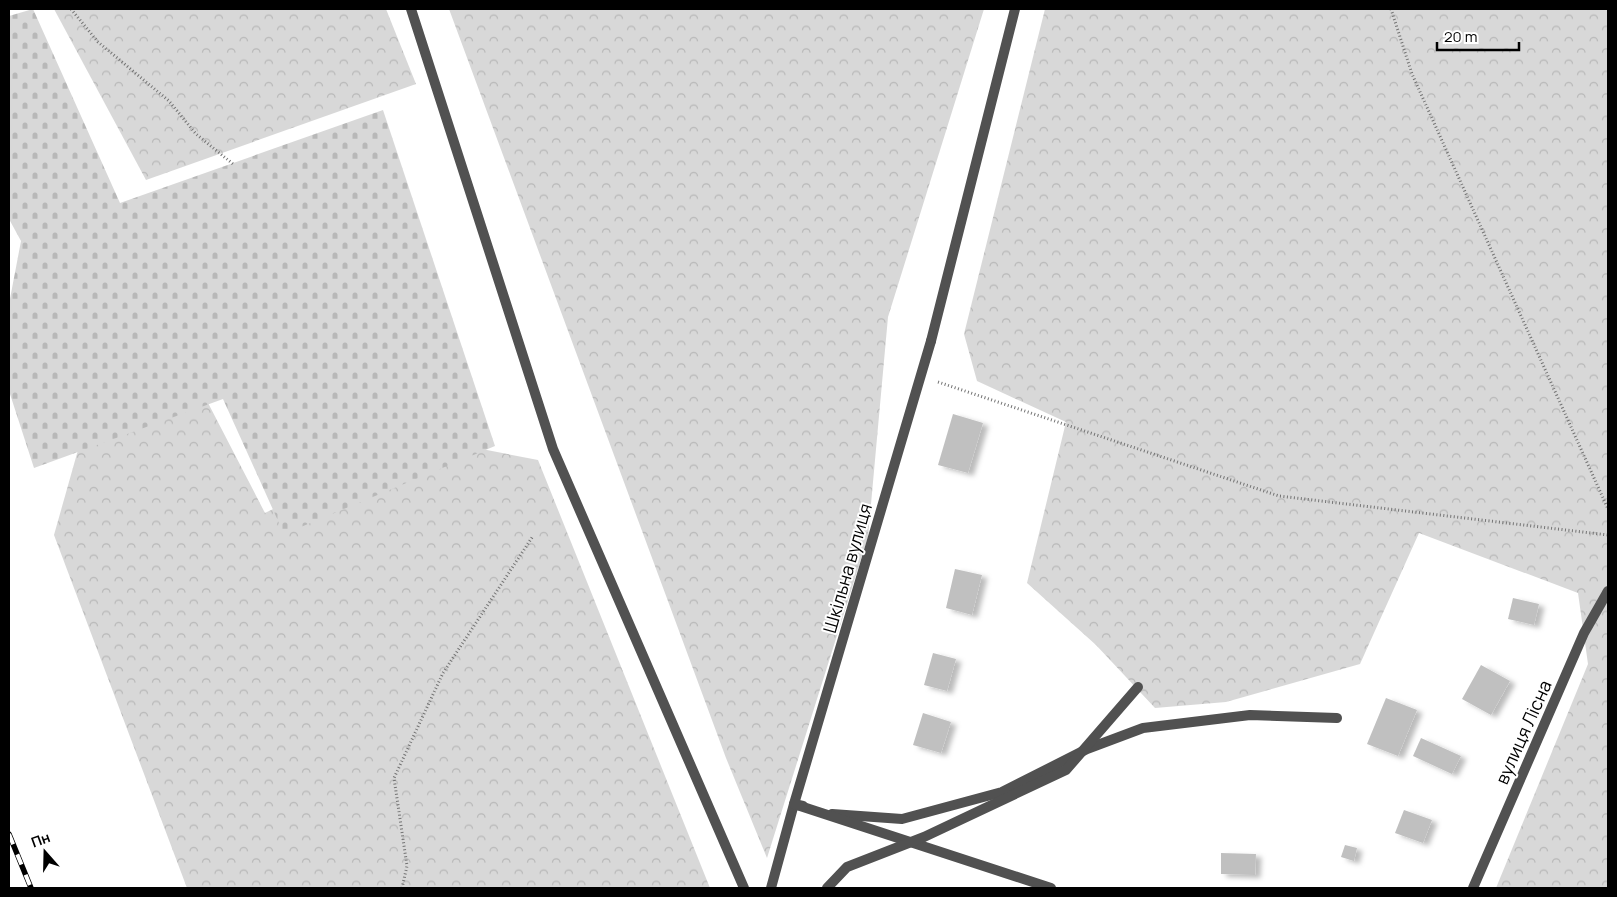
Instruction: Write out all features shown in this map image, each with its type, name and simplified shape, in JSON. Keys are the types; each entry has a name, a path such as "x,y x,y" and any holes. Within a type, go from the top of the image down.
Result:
{"street":[{"path":"411,9 553,449 744,888"},
{"name":"Шкільна вулиця","path":"771,888 794,804 931,341 1015,9"},
{"name":"вулиця Лісна","path":"1473,888 1584,633 1608,591"},
{"path":"827,888 847,867 911,842 1066,770 1138,687"},
{"path":"794,804 837,815 902,819 1002,792 1082,752 1143,728 1250,715 1337,718"},
{"path":"794,804 1052,888"}],"path":[{"path":"71,9 98,42 169,101 196,134 233,164"},
{"path":"1391,9 1412,74 1608,509"},
{"path":"921,376 1279,496 1608,535"},
{"path":"402,888 407,866 394,778 443,673 533,536"}],"green space":[{"path":"33,9 120,203 383,110 495,446 284,534 223,399 34,468 9,391 9,304 21,241 9,219 9,16"},
{"path":"54,9 386,9 416,84 146,180"},
{"path":"449,9 984,9 888,317 868,537 767,858 726,758"},
{"path":"1045,9 1608,9 1608,888 1496,888 1588,664 1578,593 1419,533 1360,664 1226,702 1155,708 1096,645 1027,583 1066,422 977,381 964,334"},
{"path":"192,372 265,513 371,461 451,443 538,460 710,888 187,888 54,535 78,450"}],"building":[{"path":"953,414 983,423 968,473 938,465"},
{"path":"955,569 982,575 972,615 946,608"},
{"path":"1513,598 1539,604 1534,625 1508,619"},
{"path":"933,653 956,659 947,691 924,685"},
{"path":"1481,665 1510,681 1491,715 1462,699"},
{"path":"1386,698 1417,710 1398,756 1367,744"},
{"path":"923,713 951,722 941,753 913,745"},
{"path":"1421,738 1461,756 1452,774 1413,756"},
{"path":"1404,810 1432,820 1423,843 1395,833"},
{"path":"1345,845 1357,848 1354,861 1341,857"},
{"path":"1221,853 1256,854 1255,875 1221,874"}],"railway":[{"path":"9,834 31,888"}]}
